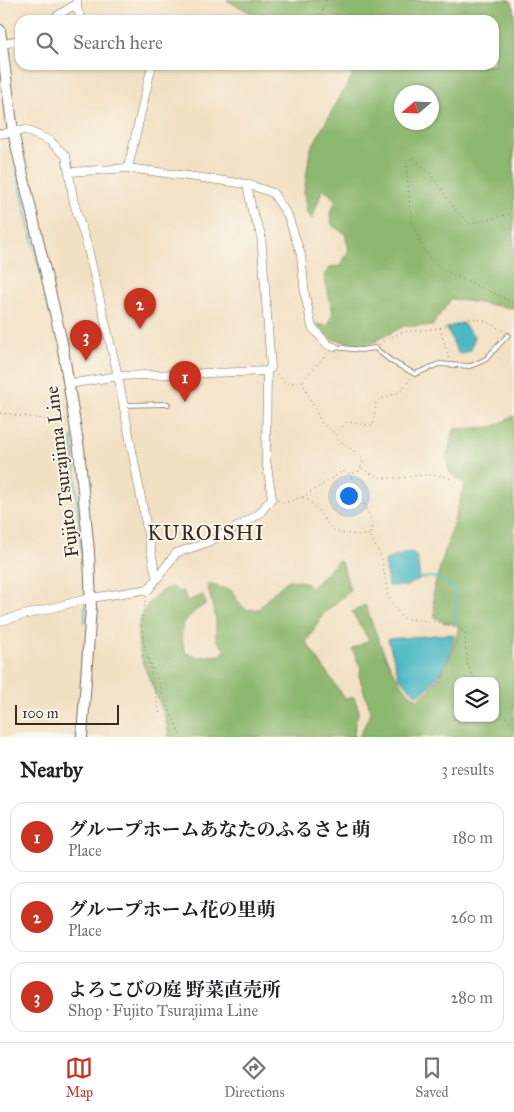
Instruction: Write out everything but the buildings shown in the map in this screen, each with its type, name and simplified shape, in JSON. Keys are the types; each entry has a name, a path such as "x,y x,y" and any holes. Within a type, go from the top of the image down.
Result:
{"main road":[{"name":"Fujito Tsurajima Line","path":"0,30 8,133 69,384 87,526 90,647 82,737"}],"street":[{"path":"58,15 77,2 81,15"},
{"path":"2,45 15,41"},
{"path":"128,168 151,70"},
{"path":"8,133 26,130 50,141 66,156 74,203 91,262 118,376 156,577"},
{"path":"70,172 128,168 247,184 273,193 288,216 301,255 305,295 312,327 328,345 334,347"},
{"path":"0,621 90,598 149,589 156,577 176,553 206,543 243,524 259,514 272,498 266,460 269,370 261,234 252,211 247,184"},
{"path":"69,384 118,376 269,370"}],"lane":[{"path":"334,347 361,350 375,348 391,361 415,374 439,364 470,366 478,363 486,359 508,334"},
{"path":"123,405 168,404"}],"path":[{"path":"321,15 326,0"},
{"path":"206,15 223,11 243,15"},
{"path":"514,213 470,224 456,211 431,174 413,158 407,162 410,210 420,241 433,260 446,272 496,293 514,304"},
{"path":"375,348 393,334 412,329 440,328 467,319 488,322 508,334"},
{"path":"440,328 442,340 446,342 449,364"},
{"path":"269,370 286,384 302,381 334,347"},
{"path":"336,434 348,422 373,426 376,401 400,392 415,374"},
{"path":"272,498 284,503 303,497 343,471 350,474 360,471 362,467 362,457 337,439 336,434 321,422 302,381"},
{"path":"0,413 58,421 74,417"},
{"path":"362,467 368,473 387,478 401,479 420,474 444,475 453,480"},
{"path":"350,474 372,522 370,535 382,560 388,597 400,617 434,623 461,630 465,633 467,663 473,677"},
{"path":"303,497 311,500 334,530 352,535 370,535"},
{"path":"146,590 147,600 141,625 160,715"},
{"path":"148,658 181,737"},
{"path":"499,711 514,724"}],"green space":[{"path":"226,0 510,0 514,7 514,308 451,299 432,326 404,326 372,343 361,345 331,339 316,324 328,326 333,313 324,276 330,267 340,266 349,250 345,234 332,225 330,213 336,201 323,188 312,219 307,214 304,193 310,150 355,70 499,70 499,15 256,15"},
{"path":"514,416 514,737 359,737 371,712 359,676 361,668 352,649 369,640 352,612 365,605 393,671 409,693 418,699 440,676 454,646 459,625 443,622 435,617 433,591 465,484 449,472 447,458 454,429 493,427"},
{"path":"339,560 343,565 350,591 324,613 306,642 345,699 354,697 359,711 355,723 354,736 356,737 169,737 166,720 140,653 138,636 141,620 154,597 173,587 179,593 183,590 187,601 203,595 206,604 192,613 184,624 182,630 183,644 186,653 198,657 221,655 225,650 216,639 216,620 207,584 231,590 240,605 247,610 259,609 288,580 304,582 311,588"}],"water":[{"path":"462,323 474,336 471,350 462,354 458,353 445,328"},
{"path":"410,552 417,557 420,579 407,586 388,586 385,560"},
{"path":"454,635 453,643 442,670 431,685 417,695 399,678 388,639"}],"waterway":[{"path":"17,171 50,315"},
{"path":"72,436 85,593"},
{"path":"419,578 437,577 455,588 455,625"},
{"path":"85,604 85,622"},
{"path":"76,737 79,705"}],"place":[{"name":"グループホーム花の里萌","path":"140,329"},
{"name":"よろこびの庭 野菜直売所","path":"86,361"},
{"name":"グループホームあなたのふるさと萌","path":"185,402"}],"district":[{"name":"KUROISHI","path":"206,533"}]}
